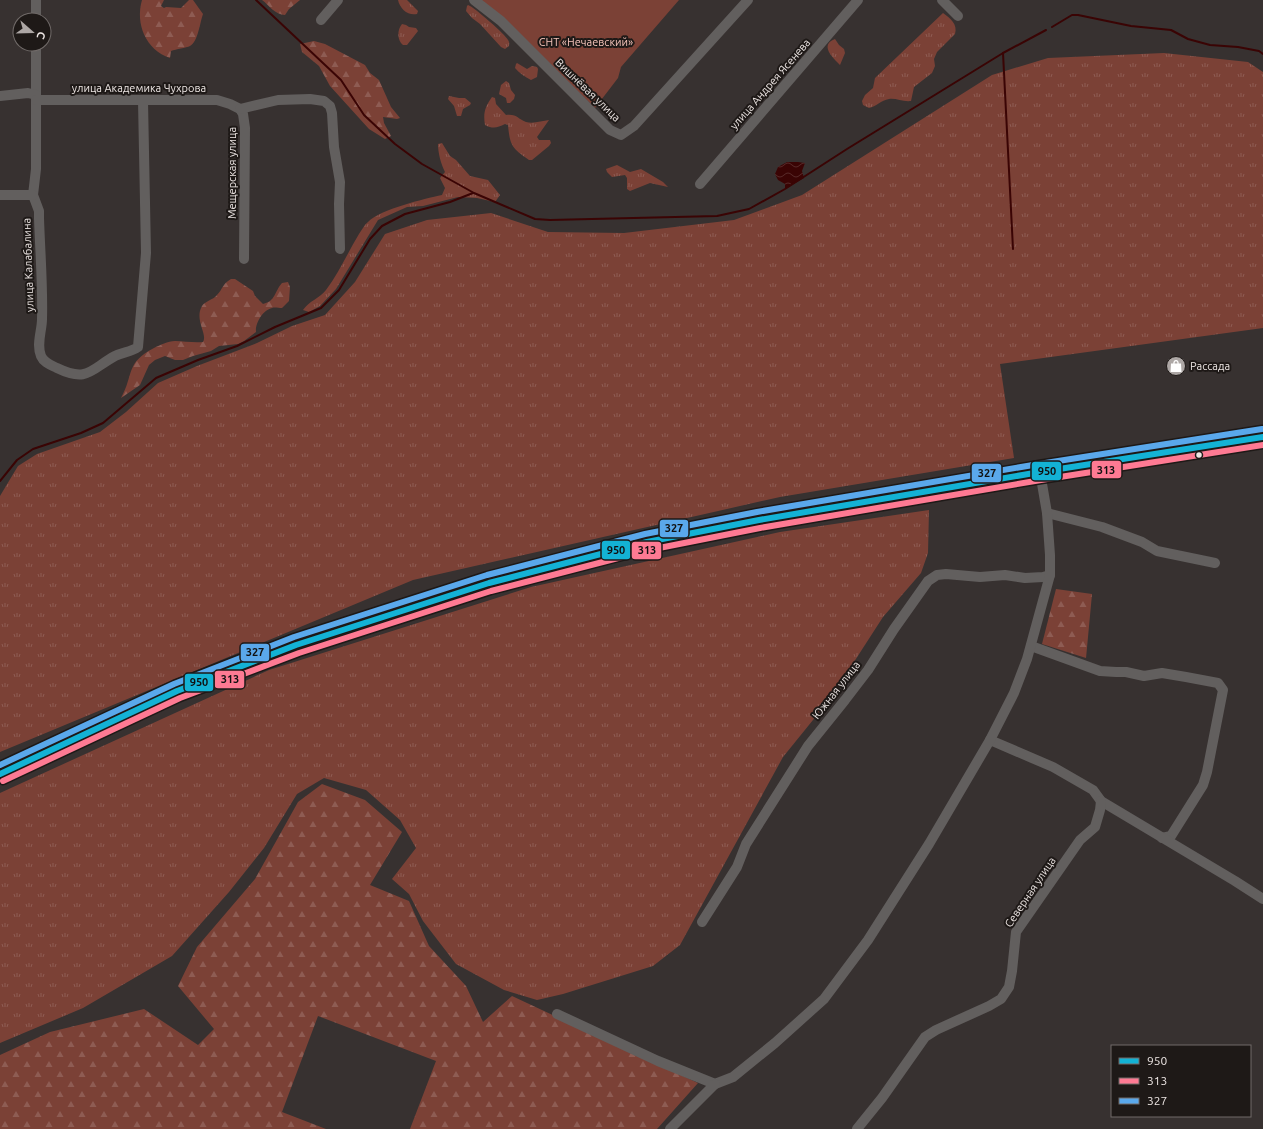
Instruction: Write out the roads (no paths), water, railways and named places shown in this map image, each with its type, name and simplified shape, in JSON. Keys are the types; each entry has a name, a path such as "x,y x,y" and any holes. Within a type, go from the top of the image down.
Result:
{"main road":[{"path":"0,774 177,691 296,645 489,583 647,542 827,508 1040,472 1263,437"}],"street":[{"path":"36,0 36,12"},
{"path":"321,20 338,0"},
{"name":"Вишнёвая улица","path":"474,0 501,21 610,130 621,135 634,126 748,0"},
{"name":"улица Андрея Ясенева","path":"700,184 858,0"},
{"path":"942,0 958,16"},
{"name":"улица Калабалина","path":"36,52 36,169 33,195 39,218 42,318 39,344 42,358 50,365 66,372 80,375 87,374 116,356 134,350 139,345 146,253 143,101"},
{"name":"улица Академика Чухрова","path":"0,96 28,93 36,97 143,101 217,100 240,109"},
{"path":"240,109 278,100 310,99 324,101 330,106 332,112 334,147 340,182 340,250"},
{"name":"Мещерская улица","path":"240,109 243,114 245,128 244,259"},
{"path":"0,194 33,195"},
{"path":"670,1129 715,1084 733,1077 775,1043 824,998 868,940 925,850 990,740 1014,693 1031,646 1050,575 1047,513 1040,472"},
{"path":"1047,513 1102,527 1142,542 1157,551 1215,563"},
{"name":"Южная улица","path":"702,922 737,867 746,844 808,746 846,700 868,670 894,629 928,581 937,575 946,574 980,577 1005,575 1025,578 1050,575"},
{"path":"1031,646 1100,671 1126,672 1144,676 1162,673 1218,683 1223,690 1207,772 1203,785 1171,836 1162,838"},
{"path":"990,740 1053,767 1094,790 1101,801 1263,899"},
{"name":"Северная улица","path":"857,1129 882,1098 925,1037 936,1030 1001,999 1009,987 1011,979 1016,932 1080,840 1095,827 1101,801"},
{"path":"557,1014 658,1061 715,1084"}],"water":[{"path":"787,162 805,163 802,171 804,178 785,189 785,184 778,180 775,174 778,167"}],"waterway":[{"path":"256,0 341,80 364,115 395,144 422,164 474,193 535,219 550,220 717,216 749,209 785,189 1003,53 1046,30"},
{"path":"1052,27 1072,15 1078,15 1131,26 1171,30 1188,39 1210,45 1238,47 1259,51 1263,54"},
{"path":"1003,53 1013,249"},
{"path":"0,481 17,460 33,449 81,433 103,423 156,378 198,360 237,346 275,327 321,308 339,290 370,239 382,226 405,214 450,202 473,193"}],"place":[{"name":"Рассада","path":"1176,366"}],"park label":[{"name":"СНТ «Нечаевский»","path":"586,42"}]}
